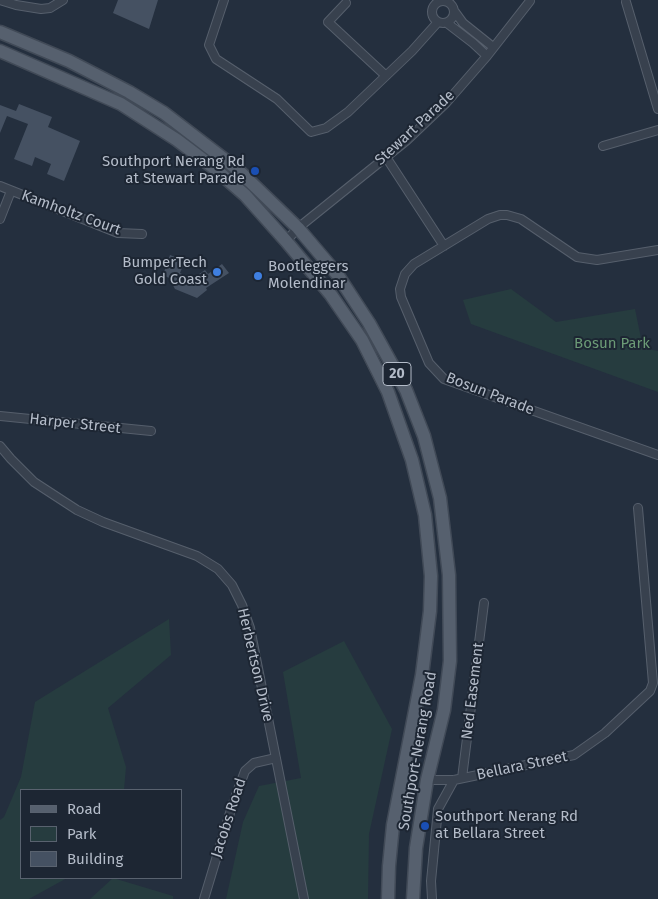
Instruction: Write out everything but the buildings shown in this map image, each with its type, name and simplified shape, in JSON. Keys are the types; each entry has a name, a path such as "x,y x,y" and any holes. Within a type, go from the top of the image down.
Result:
{"main road":[{"name":"Southport-Nerang Road","path":"0,32 95,74 164,113 237,169 298,228 332,267 356,301 406,390 424,436 440,498 449,575 450,661 444,710 427,780 416,848 413,899"},
{"name":"Southport-Nerang Road","path":"0,51 106,97 158,127 221,174 245,196 286,240 348,318 374,362 388,392 402,426 425,514 431,576 430,611 422,675 393,825 388,899"}],"street":[{"path":"0,0 24,7 45,9 64,0"},
{"path":"224,0 210,45 216,59 277,99 311,132 326,128 348,112 412,51 438,22"},
{"name":"Stewart Parade","path":"286,240 298,228 406,140 446,103 487,56 530,1"},
{"path":"487,56 447,23 438,22 432,13 434,7 439,2 450,2 463,23 494,47"},
{"path":"626,2 658,109"},
{"path":"346,3 328,22 385,75"},
{"path":"447,23 453,19 455,12"},
{"path":"603,146 658,130"},
{"path":"386,157 444,246"},
{"name":"Kamholtz Court","path":"0,186 118,233 142,234"},
{"path":"0,219 11,190"},
{"name":"Bosun Parade","path":"658,250 597,260 577,257 520,219 507,215 488,219 414,264 403,279 400,289 404,304 429,363 444,379 658,455"},
{"name":"Harper Street","path":"0,416 151,431"},
{"name":"Herbertson Drive","path":"0,446 34,482 77,510 103,522 197,556 218,569 232,586 242,605 250,628 304,899"},
{"name":"Bellara Street","path":"427,780 458,779 574,755 605,733 650,691 653,683 638,508"},
{"name":"Ned Easement","path":"458,779 484,603"},
{"name":"Jacobs Road","path":"204,899 230,812 245,771 254,763 276,758"},
{"path":"432,899 431,881 438,809 458,779"}],"green space":[{"name":"Bosun Park","path":"511,289 556,322 635,309 643,348 658,351 658,392 471,324 463,300"},
{"path":"169,619 171,655 108,708 126,767 124,789 20,789 20,879 65,879 29,899 0,899 0,820 4,817 21,777 35,702"},
{"path":"344,641 392,729 369,834 368,899 226,899 243,822 259,786 301,778 283,672"},
{"path":"112,879 173,896 173,899 90,899"}],"place":[{"name":"Southport Nerang Rd at Stewart Parade","path":"255,171"},
{"name":"BumperTech Gold Coast","path":"217,272"},
{"name":"Bootleggers Molendinar","path":"258,276"},
{"name":"Southport Nerang Rd at Bellara Street","path":"425,826"}]}
